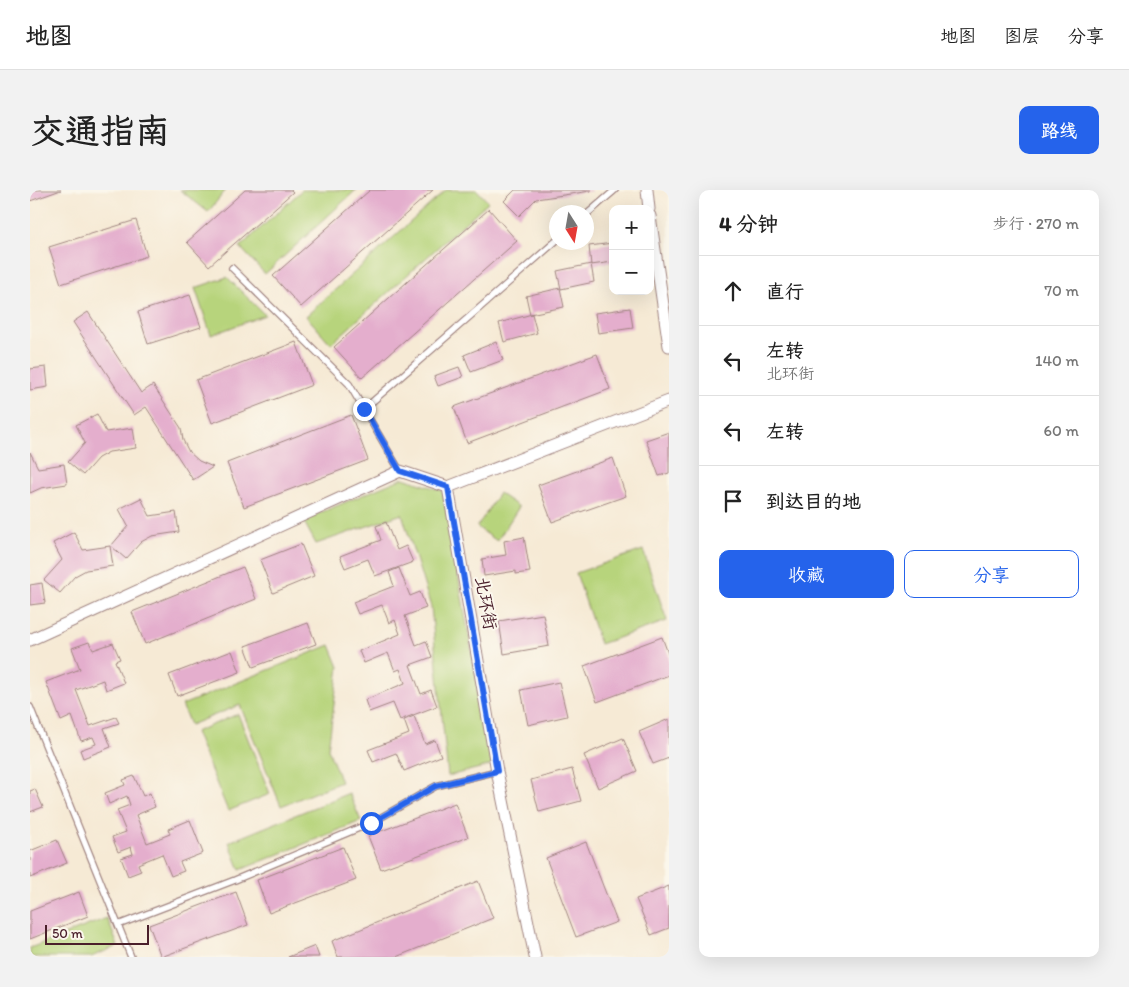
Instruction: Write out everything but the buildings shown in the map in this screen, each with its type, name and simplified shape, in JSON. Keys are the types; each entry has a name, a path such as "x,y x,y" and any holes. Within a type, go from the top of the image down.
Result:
{"street":[{"path":"647,190 649,205"},
{"path":"654,243 669,346"},
{"path":"30,640 400,471 448,487 669,401"},
{"name":"北环街","path":"448,487 497,771 536,957"}],"lane":[{"path":"594,208 615,190"},
{"path":"364,409 549,247"},
{"path":"232,268 349,384 400,471"},
{"path":"30,707 131,957"},
{"path":"118,925 235,880 371,823 436,786 497,771"}],"green space":[{"path":"180,190 226,190 208,212"},
{"path":"302,190 356,190 265,274 240,247"},
{"path":"446,190 477,190 488,202 331,344 306,316"},
{"path":"227,277 265,315 211,335 195,288"},
{"path":"403,478 443,491 492,765 448,776 431,607 402,514 316,544 303,520"},
{"path":"499,493 519,507 497,541 477,527"},
{"path":"643,550 667,621 600,644 576,573"},
{"path":"330,645 339,667 328,749 341,782 281,806 240,705 190,725 182,705"},
{"path":"238,714 270,794 228,811 195,732"},
{"path":"349,793 361,821 240,870 229,842"},
{"path":"107,918 118,946 91,957 30,957 30,948"}],"route":[{"path":"364,409 400,471 448,487 497,771 436,786 371,823"}]}
